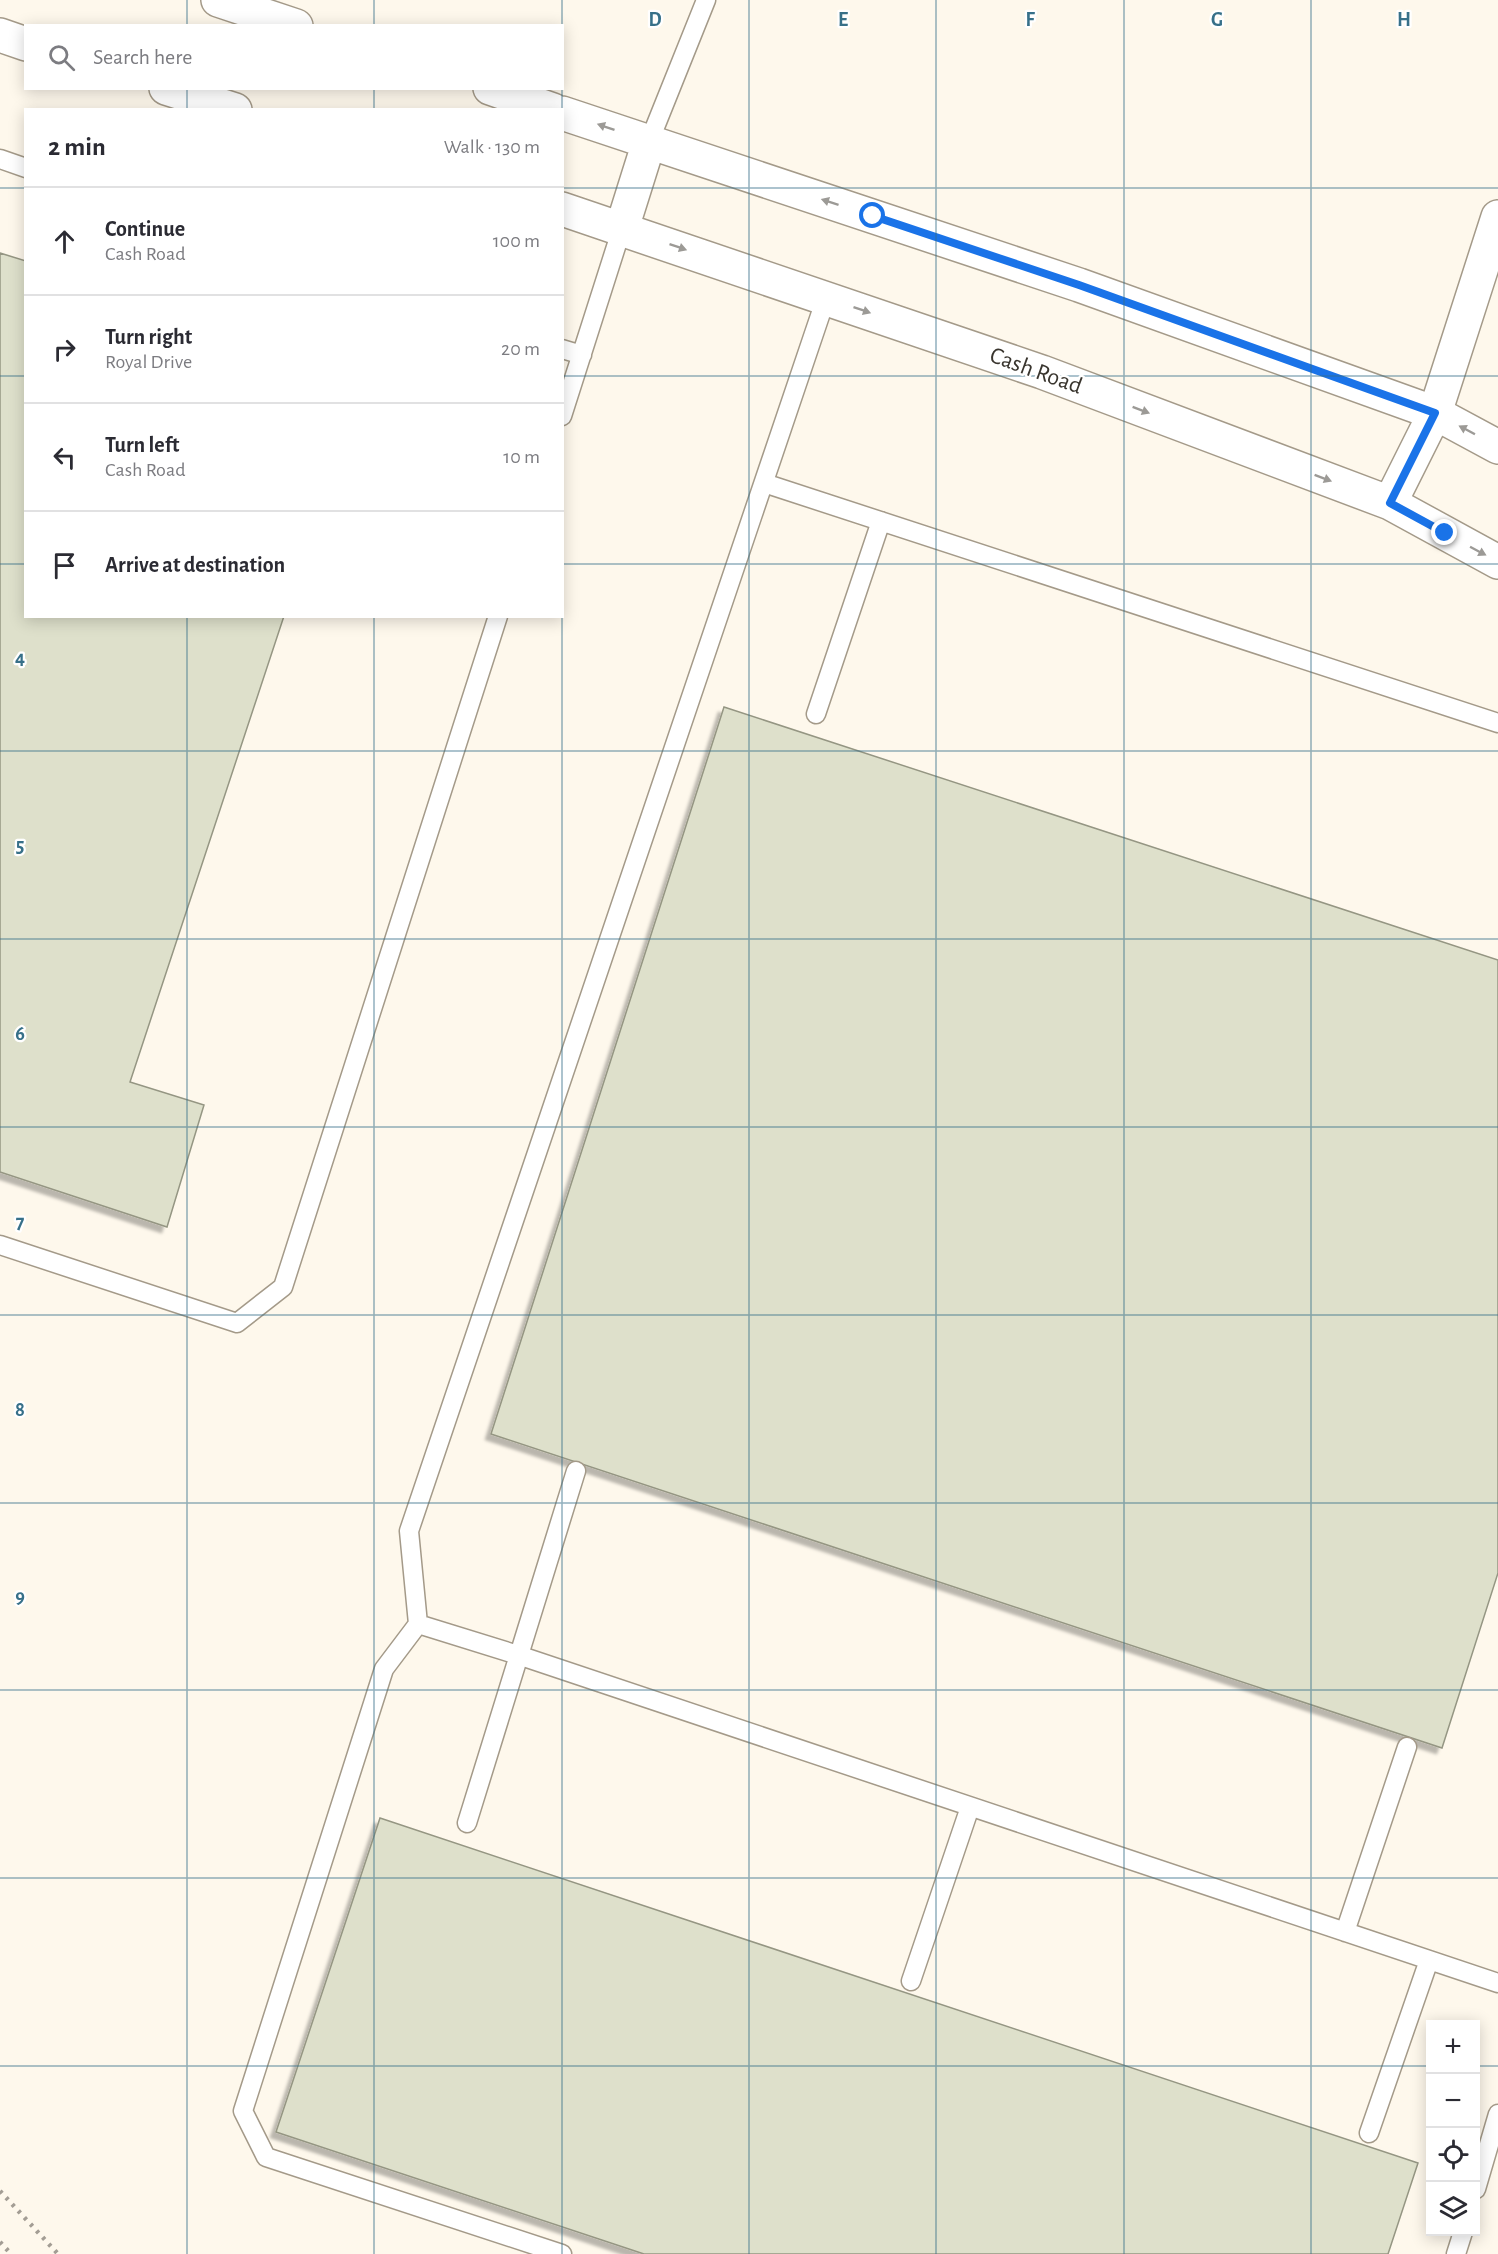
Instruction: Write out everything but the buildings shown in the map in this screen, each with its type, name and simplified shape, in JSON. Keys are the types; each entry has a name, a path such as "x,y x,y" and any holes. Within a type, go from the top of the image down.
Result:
{"street":[{"path":"218,0 290,24"},
{"path":"0,35 24,43"},
{"path":"172,90 229,108"},
{"path":"496,90 547,108"},
{"path":"564,114 1069,282 1435,413 1498,447"},
{"path":"622,228 649,142"},
{"name":"Cash Road","path":"564,211 622,228 1042,372 1390,503 1498,562"},
{"path":"1390,503 1435,413 1498,217"}],"lane":[{"path":"649,142 706,0"},
{"path":"0,159 24,167"},
{"path":"564,410 622,228"},
{"path":"562,2254 266,2157 243,2111 384,1669 418,1624 409,1531 826,298"},
{"path":"564,350 582,356"},
{"path":"764,483 1498,723"},
{"path":"816,714 881,521"},
{"path":"0,1245 237,1323 283,1287 497,618"},
{"path":"467,1823 576,1471"},
{"path":"418,1624 518,1655 1498,1983"},
{"path":"1344,1932 1407,1747"},
{"path":"911,1980 970,1808"},
{"path":"1369,2133 1429,1960"},
{"path":"1478,2182 1498,2114"},
{"path":"1456,2254 1462,2236"}],"railway":[{"path":"0,2191 58,2254"},
{"path":"0,2242 11,2254"}],"route":[{"path":"873,216 1079,285 1435,413 1390,503 1445,533"}]}
